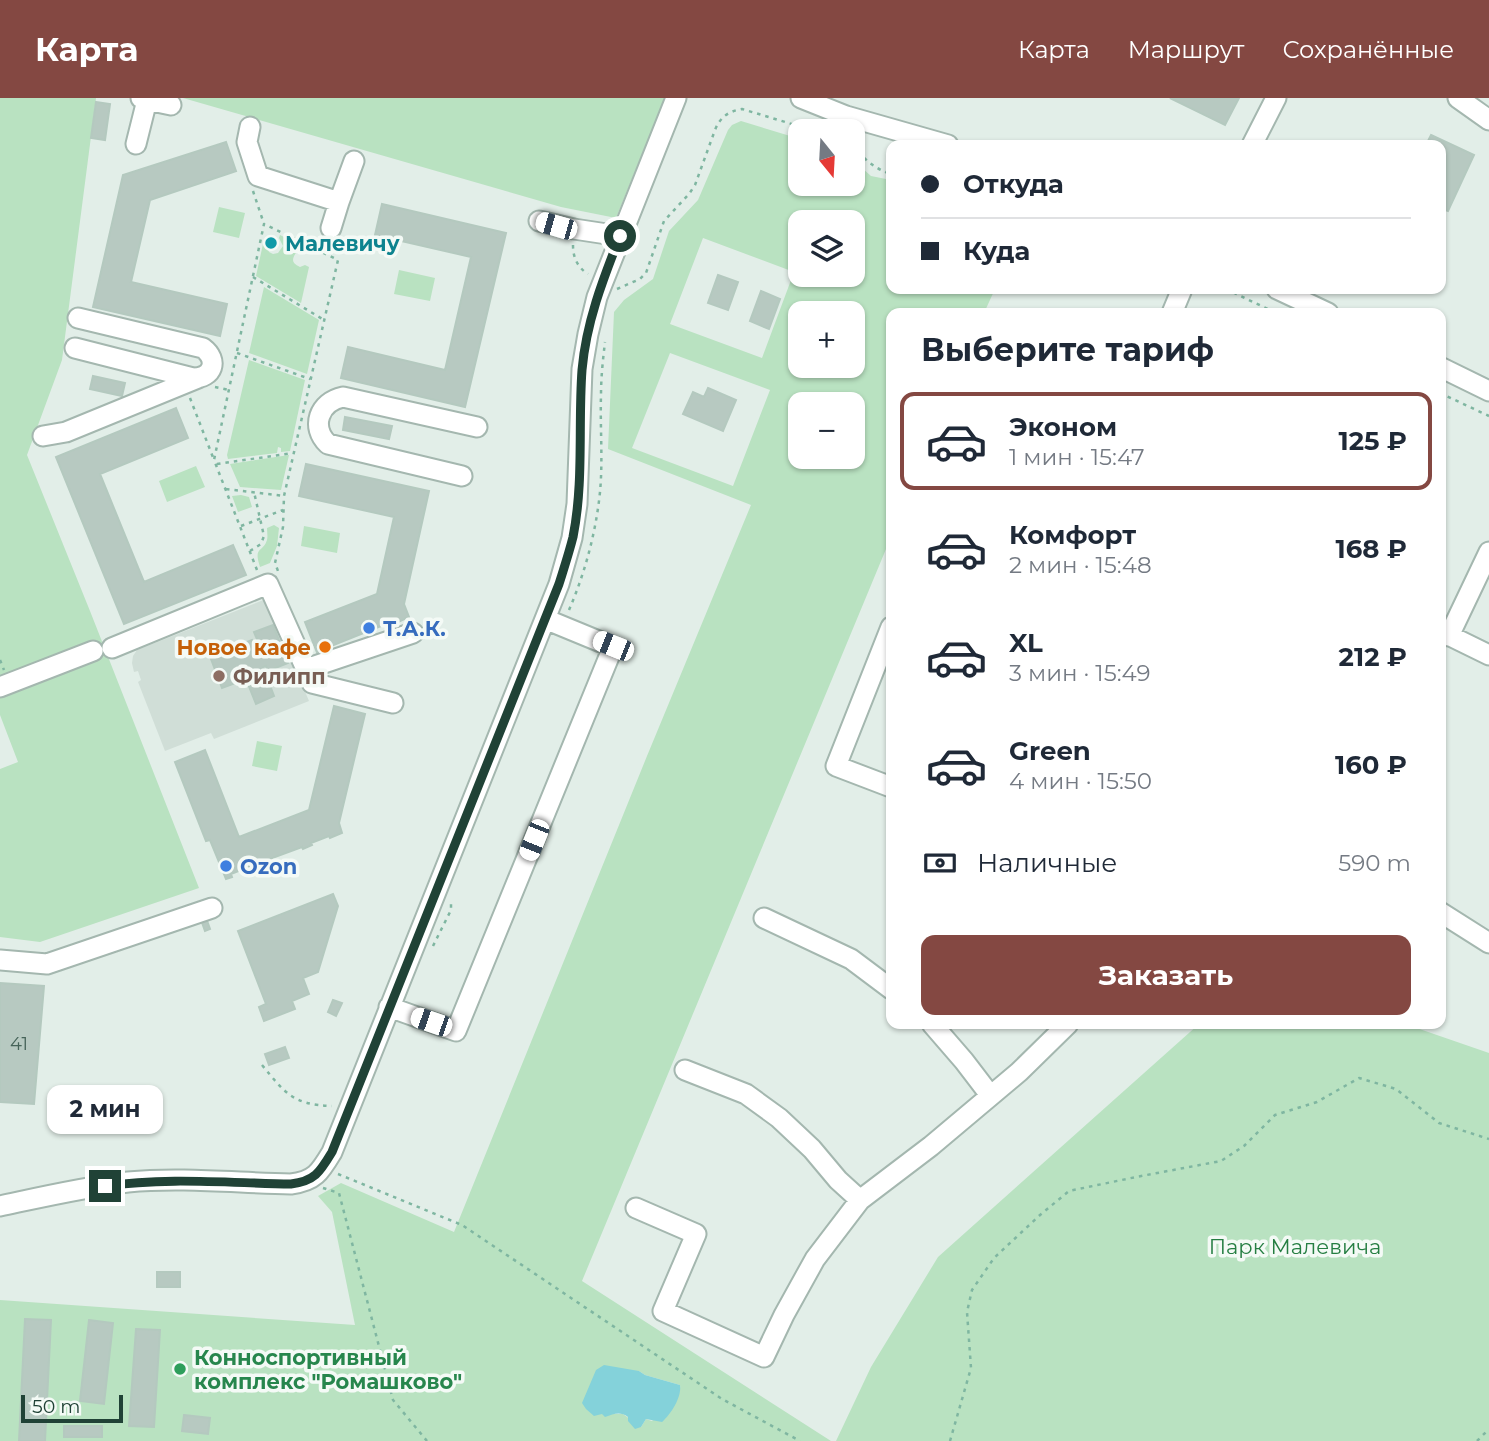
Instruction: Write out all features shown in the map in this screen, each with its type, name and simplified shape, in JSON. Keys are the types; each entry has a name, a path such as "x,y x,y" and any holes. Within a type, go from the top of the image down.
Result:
{"street":[{"path":"801,98 846,116 930,140"},
{"path":"829,98 846,116"},
{"path":"1255,140 1276,98"},
{"path":"1458,98 1489,120"},
{"path":"136,145 144,99 171,105"},
{"path":"0,1206 129,1182 305,1182 317,1175 332,1152 559,584 572,538 577,504 582,369 588,334 597,297 612,283 620,236 674,100"},
{"path":"250,127 247,142 258,176 339,202"},
{"path":"331,228 354,161"},
{"path":"539,221 620,236"},
{"path":"1288,294 1317,308"},
{"path":"43,436 66,432 191,381 207,374 212,365 211,355 203,348 78,318"},
{"path":"75,348 191,381"},
{"path":"1446,371 1489,391"},
{"path":"462,476 328,444 320,432 320,416 329,401 343,397 477,427"},
{"path":"1446,629 1489,552"},
{"path":"0,687 102,649 262,583 268,584 312,683 393,703"},
{"path":"389,1007 456,1031 613,646 545,619"},
{"path":"306,669 413,633"},
{"path":"1446,635 1489,655"},
{"path":"886,639 836,766 886,785"},
{"path":"0,960 47,964 212,908"},
{"path":"1446,916 1489,943"},
{"path":"764,918 851,959 886,985"},
{"path":"936,1029 990,1095"},
{"path":"636,1208 696,1234 663,1311 764,1357 815,1259 860,1200 931,1146 1019,1072 1063,1029"},
{"path":"685,1070 746,1094 779,1118 860,1200"}],"path":[{"path":"865,159 886,173"},
{"path":"215,462 264,224 252,192 258,176"},
{"path":"191,381 215,462 262,583 279,573 275,563 283,527 284,496 338,260 264,224"},
{"path":"577,230 573,249 578,265 591,276 612,283"},
{"path":"253,277 324,320"},
{"path":"1236,294 1266,308"},
{"path":"237,353 310,379"},
{"path":"1446,396 1489,416"},
{"path":"215,462 293,453"},
{"path":"226,489 284,496"},
{"path":"250,551 258,547 264,536 254,492"},
{"path":"240,526 284,510"},
{"path":"262,1065 282,1090 294,1099 314,1106 332,1107"},
{"path":"950,1441 971,1368 967,1312 972,1290 994,1258 1069,1191 1221,1161 1244,1146 1275,1115 1317,1102 1359,1078 1396,1088 1439,1123 1489,1139"},
{"path":"337,1173 462,1224 722,1399 800,1441"},
{"path":"305,1182 339,1194 393,1400 427,1441"},
{"path":"1477,1441 1489,1429"}],"shaded area":[{"name":"Филипп","path":"266,599 309,701 214,739 211,733 165,751 138,682 141,680 138,671 134,672 133,656 137,650"}],"green space":[{"path":"0,98 96,98 62,360 27,455 199,888 40,942 0,937 0,769 18,762 0,715"},
{"path":"183,98 665,98 616,218 561,207"},
{"path":"741,121 788,135 788,196 865,196 865,171 871,176 886,179 886,294 993,294 986,308 886,308 886,549 582,1281 831,1441 0,1441 0,1300 355,1325 332,1212 318,1196 341,1183 454,1232 751,505 608,449 614,312 624,300 653,279 669,231 698,200 732,125","holes":["788,210 865,210 865,287 788,287 762,358 670,324 703,238 788,270","670,353 770,390 733,486 632,448","639,1371 680,1385 678,1396 652,1421 646,1419 641,1427 623,1414 602,1414"]},
{"path":"219,207 245,213 239,238 213,232"},
{"path":"280,235 300,245 293,260 296,265 309,267 301,303 256,276 263,244 269,252 278,253 283,246"},
{"path":"399,270 435,278 430,301 394,294"},
{"path":"264,287 319,320 307,374 249,353"},
{"path":"249,360 305,380 290,451 281,452 278,447 277,453 228,459 227,455"},
{"path":"289,455 281,490 240,487 230,464"},
{"path":"196,466 205,487 167,502 159,481"},
{"path":"232,496 249,497 252,507 238,512"},
{"path":"274,525 279,528 277,546 270,563 260,567 258,553 267,540 267,528"},
{"path":"304,526 340,533 337,553 301,546"},
{"path":"257,741 282,746 277,771 252,766"},
{"name":"Парк Малевича","path":"1193,1029 1419,1029 1489,1053 1489,1441 836,1441 871,1367 938,1257"}],"water":[{"path":"604,1365 639,1371 680,1385 678,1400 662,1422 646,1419 641,1427 635,1429 628,1417 622,1414 594,1416 582,1403 596,1370"}],"building":[{"path":"1170,98 1239,98 1225,125"},
{"path":"96,102 110,104 105,140 91,138"},
{"path":"1431,135 1442,140 1428,140"},
{"path":"226,142 236,171 150,200 131,282 227,304 220,336 93,307 123,175"},
{"path":"1446,142 1474,155 1448,211 1446,210"},
{"path":"382,204 506,233 465,407 341,378 348,347 445,370 471,257 375,235"},
{"path":"718,275 738,282 728,310 708,303"},
{"path":"761,291 780,299 769,329 750,321"},
{"path":"93,376 125,383 122,396 90,389"},
{"path":"708,388 736,400 723,431 683,414 693,392 704,397"},
{"path":"176,408 188,438 100,474 144,582 233,545 246,575 124,624 56,457"},
{"path":"345,417 392,426 389,439 343,430"},
{"path":"306,464 429,491 404,604 409,617 331,646 332,650 318,655 305,622 377,594 394,517 299,496"},
{"path":"273,625 288,663 268,671 266,666 263,667 274,696 256,704 244,674 239,676 241,681 222,688 208,651 227,644 231,655 237,653 234,647 252,640 255,646 259,644 254,632"},
{"path":"334,706 365,714 339,823 342,833 264,861 265,864 257,868 256,864 231,874 232,877 226,879 210,840 206,841 175,762 205,750 239,837 309,810"},
{"path":"333,894 338,906 318,972 303,978 309,994 292,1001 295,1009 264,1021 259,1007 266,1004 238,931"},
{"path":"205,915 210,929 205,931 200,917"},
{"path":"0,983 44,986 34,1104 0,1102"},
{"path":"333,1000 342,1003 336,1016 328,1012"},
{"path":"285,1047 289,1058 269,1065 265,1054"},
{"path":"157,1272 180,1272 180,1287 157,1287"},
{"path":"25,1319 51,1320 45,1441 19,1441"},
{"path":"89,1320 113,1323 104,1404 80,1401"},
{"path":"136,1329 160,1330 154,1427 129,1426"},
{"path":"184,1415 210,1418 208,1434 182,1431"},
{"path":"64,1426 102,1426 102,1437 64,1437"}],"place":[{"name":"Малевичу","path":"271,243"},
{"name":"Т.А.К.","path":"369,628"},
{"name":"Новое кафе","path":"325,647"},
{"name":"Филипп","path":"219,676"},
{"name":"Ozon","path":"226,866"},
{"name":"Конноспортивный комплекс \"Ромашково\"","path":"180,1369"}],"route":[{"path":"105,1186 129,1182 173,1181 291,1184 305,1182 317,1175 332,1152 559,584 572,538 577,504 582,369 588,334 597,297 620,236"}]}
